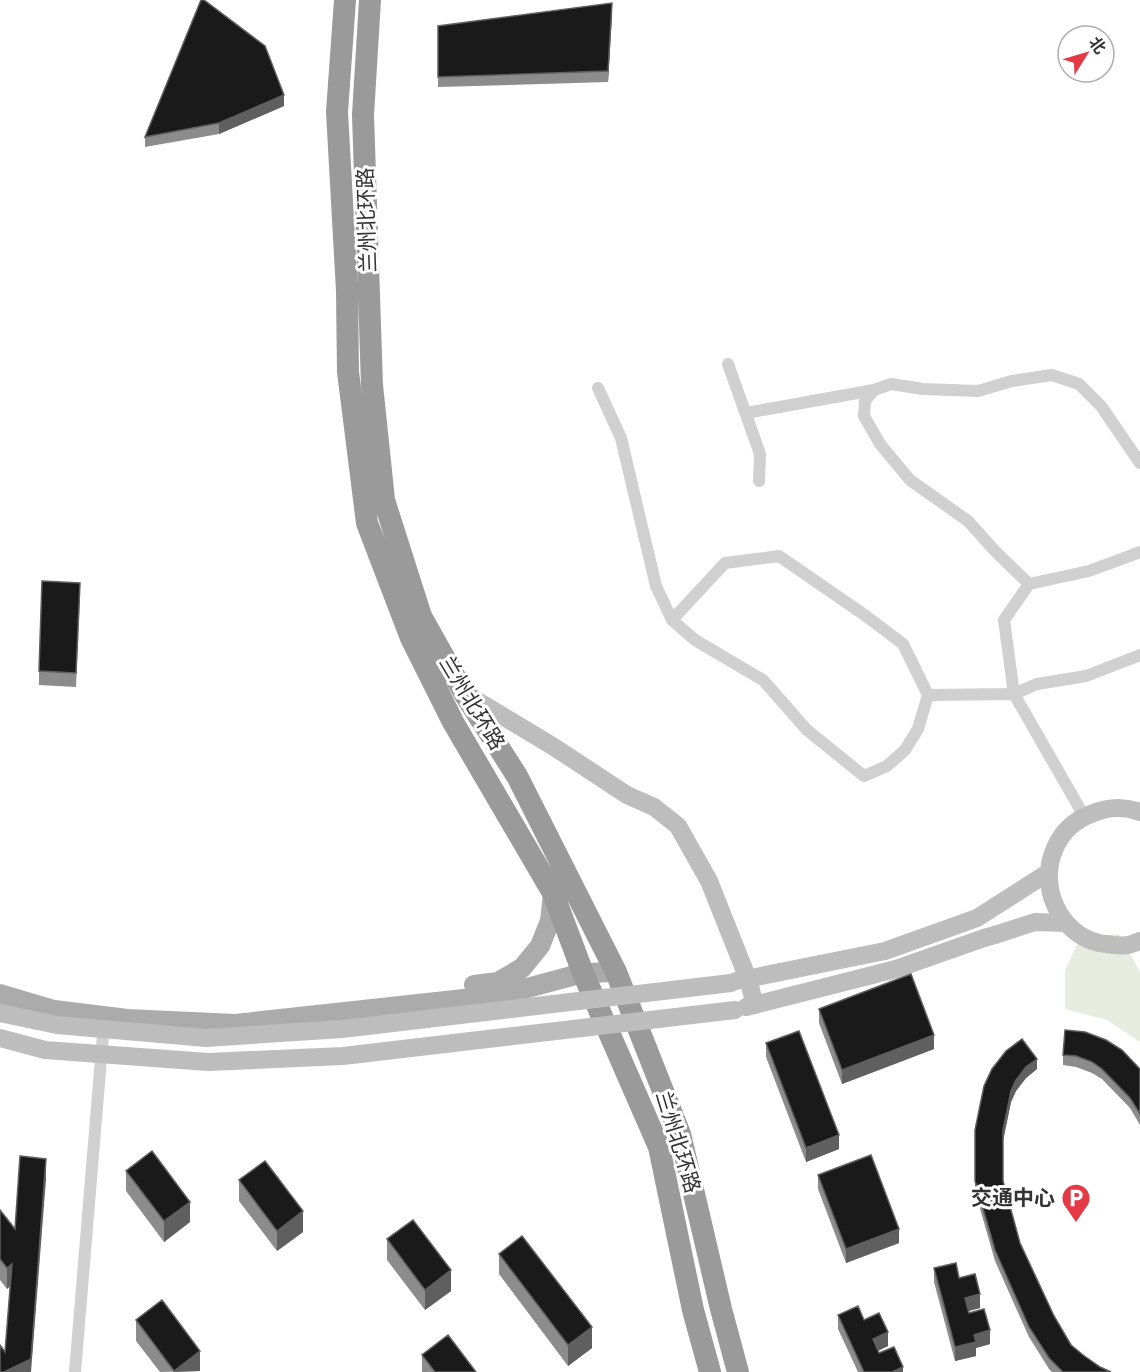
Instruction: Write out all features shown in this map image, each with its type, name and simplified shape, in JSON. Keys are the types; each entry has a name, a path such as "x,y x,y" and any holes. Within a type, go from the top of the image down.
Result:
{"highway":[{"name":"兰州北环路","path":"345,0 337,112 347,291 348,372 367,523 411,638 448,712 554,893 583,973 659,1147 693,1310 710,1372"},
{"name":"兰州北环路","path":"370,0 363,115 372,386 384,500 421,616 464,693 517,776 616,972 680,1134 738,1372"}],"main road":[{"path":"464,693 555,747 627,795 654,807 678,826 709,881 739,981 756,1005"},
{"path":"1140,812 1119,807 1084,816 1070,826 1059,840 1048,872 1052,900 1058,912 1066,923 1081,936 1099,943 1126,946 1140,941"},
{"path":"0,1013 57,1025 206,1038 342,1029 739,981 885,951 977,918 1048,872"},
{"path":"0,981 56,997 128,1006 235,1011 498,982 522,968 540,946 550,921 554,893"},
{"path":"0,1038 45,1050 208,1062 343,1056 735,1010 896,969 1035,922 1066,923"},
{"path":"0,994 54,1010 127,1018 235,1024 501,995 583,973 616,972"}],"street":[{"path":"728,364 760,454 759,481"},
{"path":"746,413 873,390 891,384 923,389 978,391 1012,381 1052,375 1079,384 1101,406 1140,463"},
{"path":"598,388 621,438 656,586 672,620 695,640 763,680 807,730 864,776 886,766 905,750 918,729 928,696 903,644 779,556 725,563 672,620"},
{"path":"873,390 865,401 864,416 880,444 910,480 968,521 1029,584"},
{"path":"1084,816 1014,694 1004,620 1029,584 1089,571 1140,552"},
{"path":"928,696 1014,694 1037,684 1086,676 1140,655"},
{"path":"75,1372 105,1016"}],"shaded area":[{"path":"1119,934 1140,972 1140,1042 1107,1020 1065,1009 1065,971 1080,938"}],"building":[{"path":"201,0 265,46 284,95 219,123 145,137"},
{"path":"612,3 608,71 438,77 438,26"},
{"path":"42,581 80,583 76,673 39,671"},
{"path":"911,974 934,1035 842,1070 819,1009"},
{"path":"1065,1030 1085,1032 1106,1040 1122,1050 1140,1069 1140,1114 1130,1098 1102,1069 1076,1056 1063,1055"},
{"path":"799,1031 839,1135 806,1148 766,1043"},
{"path":"1022,1039 1037,1059 1026,1067 1011,1091 1003,1130 1003,1181 1020,1243 1054,1316 1071,1345 1100,1367 1111,1372 1063,1372 1049,1358 1029,1327 995,1250 975,1181 975,1130 984,1086 992,1069 1006,1051"},
{"path":"152,1151 190,1202 164,1221 126,1171"},
{"path":"871,1155 899,1229 846,1249 818,1175"},
{"path":"20,1156 46,1159 31,1359 0,1372 0,1345 5,1352 12,1264 7,1268 0,1259 0,1210 15,1229"},
{"path":"265,1161 303,1211 277,1231 239,1180"},
{"path":"413,1220 451,1270 425,1290 387,1239"},
{"path":"522,1236 592,1327 568,1345 499,1254"},
{"path":"956,1263 959,1278 975,1274 980,1294 965,1298 969,1313 984,1309 990,1330 974,1335 976,1342 955,1347 934,1268"},
{"path":"162,1300 200,1351 174,1371 136,1320"},
{"path":"858,1306 864,1320 879,1313 888,1332 873,1339 879,1353 894,1347 903,1367 892,1372 864,1372 838,1315"},
{"path":"448,1335 476,1372 435,1372 422,1355"}],"place":[{"name":"交通中心","path":"1076,1224"}]}
